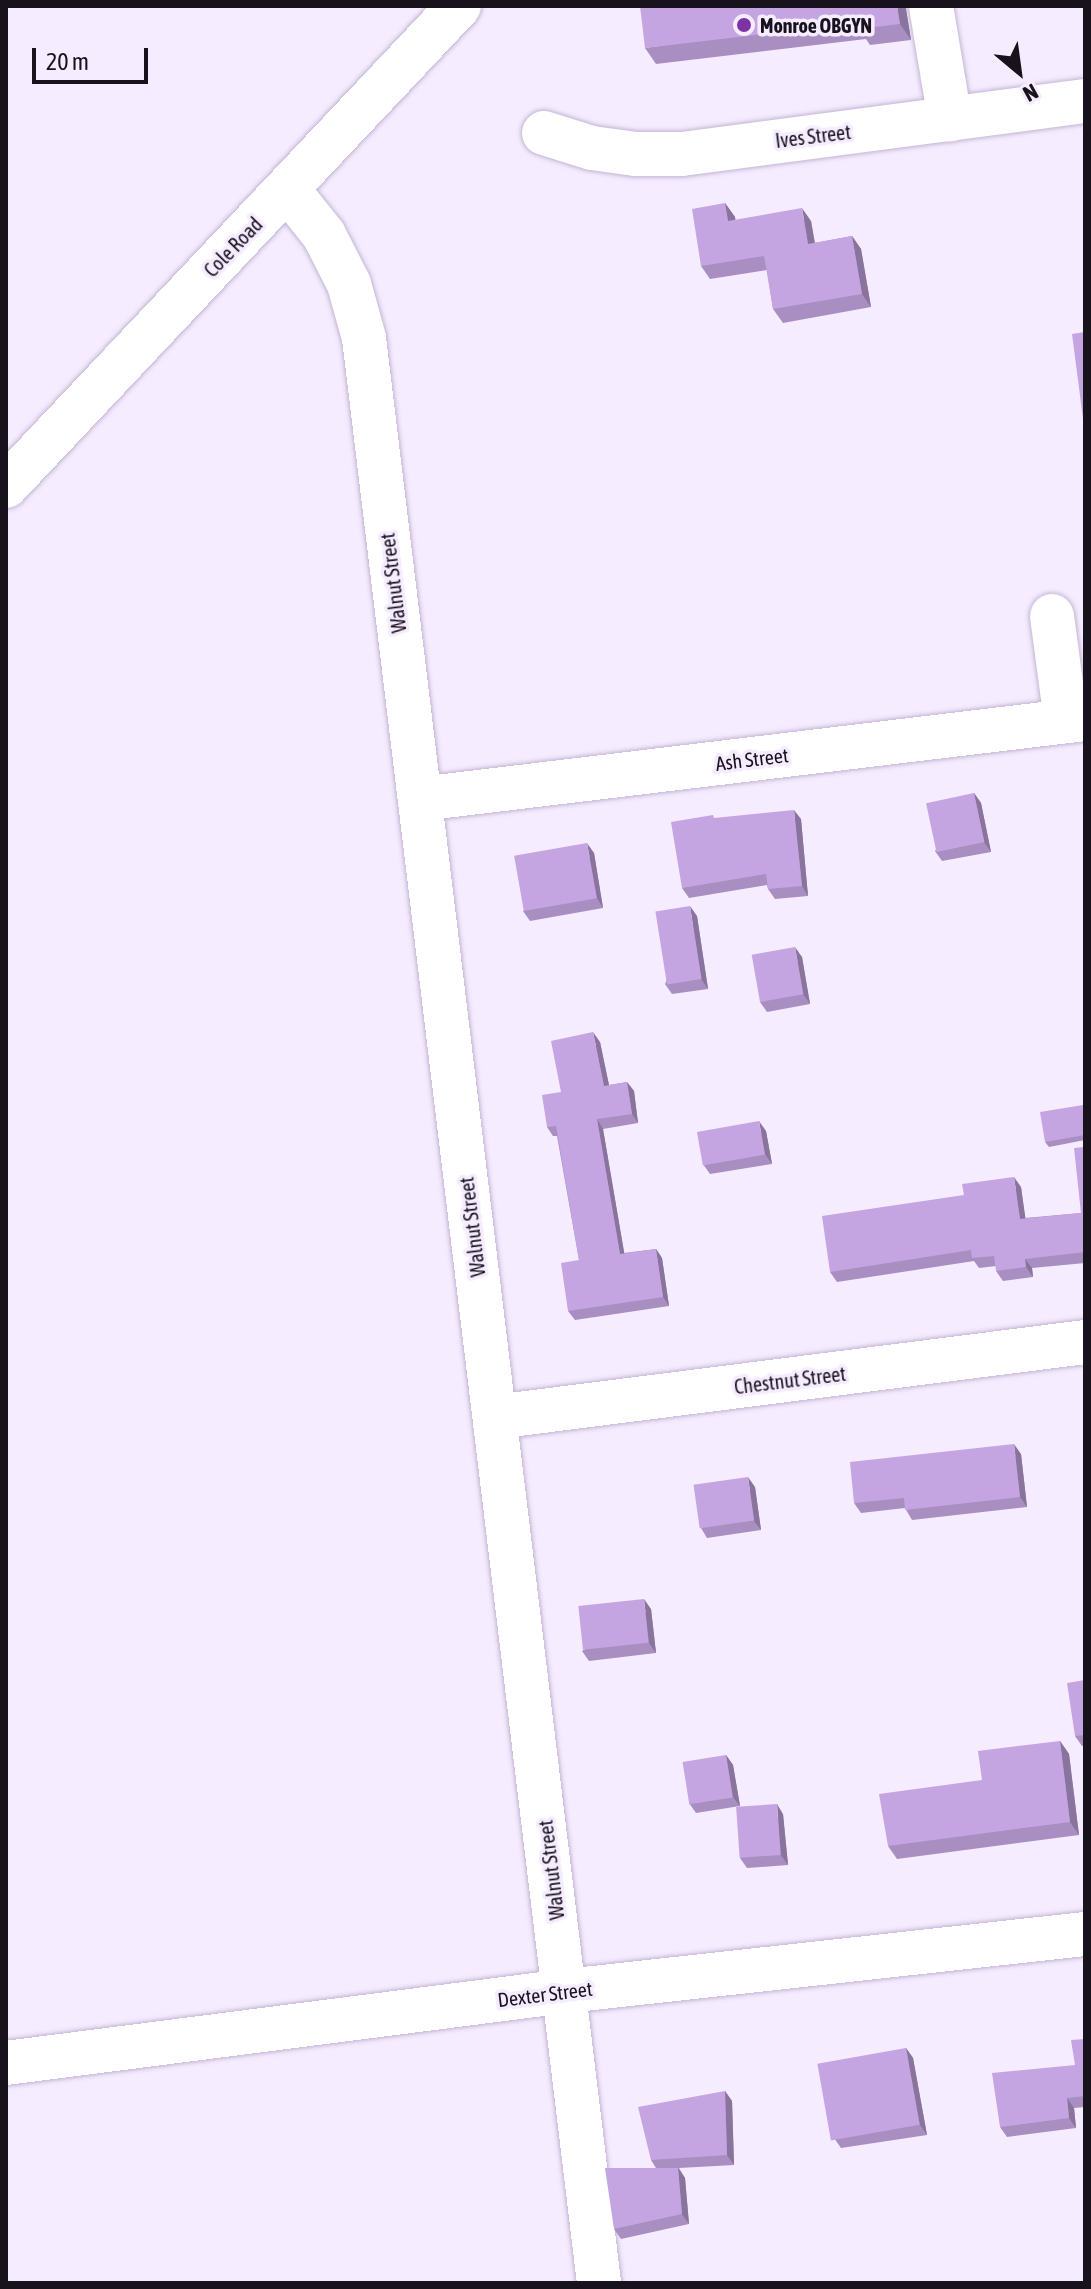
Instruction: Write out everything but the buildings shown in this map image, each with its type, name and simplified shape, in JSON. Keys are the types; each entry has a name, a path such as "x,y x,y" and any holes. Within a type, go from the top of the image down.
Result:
{"street":[{"name":"Cole Road","path":"6,486 459,6"},
{"path":"931,6 950,119"},
{"name":"Ives Street","path":"544,133 592,148 635,154 682,154 1085,101"},
{"name":"Walnut Street","path":"288,190 324,235 349,284 364,338 599,2283"},
{"path":"1052,616 1075,720"},
{"name":"Ash Street","path":"420,799 1075,720"},
{"name":"Chestnut Street","path":"495,1417 1085,1342"},
{"name":"Dexter Street","path":"6,2063 566,1991 1085,1934"}],"place":[{"name":"Monroe OBGYN","path":"744,25"}]}
